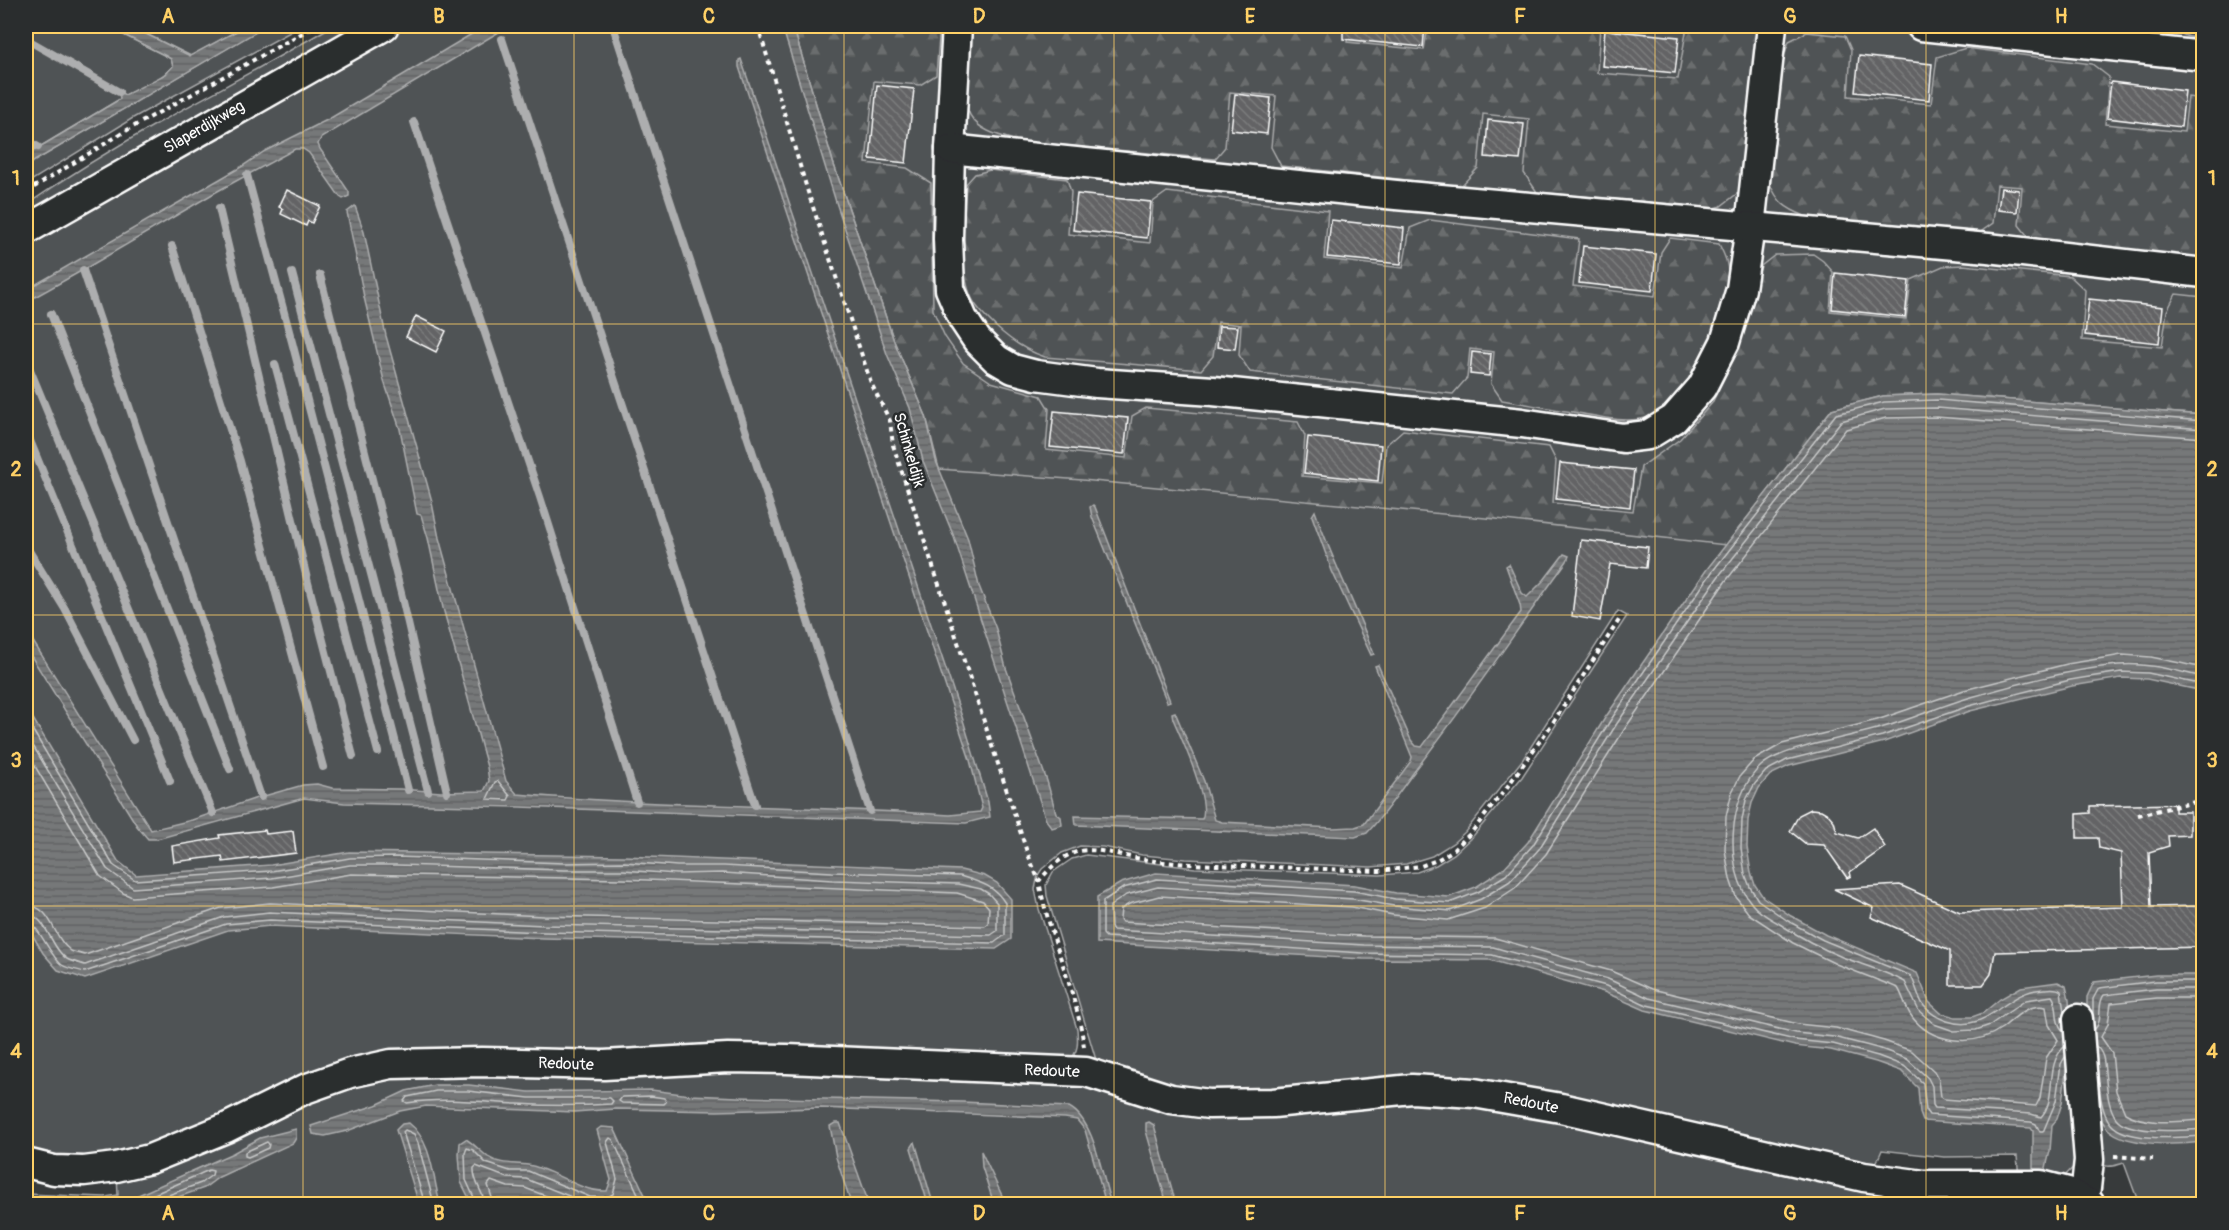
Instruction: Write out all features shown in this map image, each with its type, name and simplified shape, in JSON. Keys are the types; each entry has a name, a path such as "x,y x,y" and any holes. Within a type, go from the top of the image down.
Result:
{"street":[{"name":"Slaperdijkweg","path":"26,230 384,26"},
{"path":"957,26 950,148 948,239 950,289 963,319 977,340 996,359 1013,369 1036,375 1097,383 1213,391 1522,423 1623,438 1648,435 1674,419 1702,387 1725,342 1741,289 1773,26"},
{"path":"1921,26 2204,57"},
{"path":"950,148 1396,195 1988,248 2204,273"},
{"path":"2078,1019 2090,1160 2086,1202"},
{"name":"Redoute","path":"26,1162 54,1170 84,1171 143,1161 196,1141 283,1098 334,1078 367,1069 411,1063 491,1062 604,1065 728,1058 787,1059 1086,1072 1171,1099 1209,1104 1273,1103 1412,1089 1474,1093 1561,1108 1886,1181 1952,1186 2033,1184 2054,1188 2086,1202"}],"path":[{"name":"Slaperdijkweg","path":"26,192 129,129 315,26"},
{"name":"Schinkeldijk","path":"758,26 807,189 871,383 890,421 892,445 1027,852 1039,881 1042,900 1081,1024 1086,1072"},
{"path":"1039,881 1058,862 1080,851 1161,862 1380,871 1421,866 1437,860 1452,851 1471,833 1505,790 1552,724 1621,617"},
{"path":"2138,815 2204,800"},
{"path":"2090,1160 2115,1156 2153,1159"}],"green space":[{"path":"26,26 106,26 166,56 171,59 173,66 151,83 125,95 120,93 120,99 26,155"},
{"path":"130,26 246,26 191,56"},
{"path":"266,26 301,26 133,118 26,184 26,166"},
{"path":"332,26 365,26 26,218 26,205 89,164"},
{"path":"407,26 2203,26 2203,1204 2139,1204 2124,1163 2108,1166 2095,1159 2080,1160 2064,1177 2019,1178 2017,1156 1944,1157 1882,1150 1872,1173 1502,1091 1199,1097 1103,1065 1096,1060 1047,896 1046,885 1053,872 1072,859 1086,855 1195,868 1380,875 1417,872 1436,865 1454,854 1474,835 1522,777 1627,616 1618,611 1523,759 1465,832 1453,843 1432,856 1406,864 1371,867 1186,859 1142,855 1103,847 1080,846 1062,853 1042,869 1035,889 1039,909 1077,1029 1076,1050 1069,1061 408,1055 111,1161 26,1156 26,242"},
{"path":"793,26 940,26 936,75 920,85 874,81 866,163 907,168 931,183 933,310 945,337 963,363 991,382 1041,396 1049,409 1046,450 1126,458 1132,416 1146,408 1298,422 1305,436 1302,476 1382,483 1386,445 1403,430 1549,447 1556,461 1553,503 1633,511 1641,467 1680,439 1712,403 1730,365 1761,266 1775,255 1813,254 1823,261 1833,272 1830,311 1906,319 1911,280 1943,266 1963,265 2070,276 2085,290 2082,340 2162,347 2167,311 2176,294 2203,297 2203,415 1937,394 1883,396 1832,409 1726,545 1496,519 1082,480 939,469 926,416 894,341 833,162"},
{"path":"969,26 1348,26 1347,42 1424,50 1428,26 1600,26 1597,73 1678,79 1687,26 1751,26 1759,34 1743,189 1721,206 1714,208 1537,192 1524,173 1529,119 1483,114 1478,168 1461,186 1281,166 1271,147 1276,96 1230,92 1225,147 1215,159 1017,141 981,127 967,109 964,74"},
{"path":"2175,26 2203,26 2203,39 2183,35"},
{"path":"1807,32 1845,36 1851,50 1848,96 1931,104 1937,57 1966,48 2092,64 2109,77 2105,124 2184,132 2188,97 2203,99 2203,259 2031,240 2019,225 2022,187 1997,185 1993,223 1979,233 1805,216 1792,210 1779,200 1769,182 1783,59 1789,41"},
{"path":"990,170 1067,179 1071,192 1068,234 1150,243 1153,202 1167,192 1328,211 1324,259 1403,268 1410,228 1430,220 1579,239 1573,286 1655,296 1661,252 1670,238 1719,244 1728,269 1726,294 1711,336 1688,380 1660,411 1646,418 1629,420 1502,400 1491,384 1494,352 1470,349 1467,378 1453,394 1250,372 1239,355 1241,325 1218,322 1213,356 1201,370 1045,357 1031,352 1006,336 974,303 970,294 964,269 966,184 975,174"},
{"path":"645,1070 1043,1077 1133,1093 1414,1095 2053,1194 2051,1204 26,1204 26,1194 105,1197 118,1195 117,1175 364,1074"}],"water":[{"path":"106,26 130,26 190,56 246,26 266,26 26,166 26,155 120,99 119,92 125,95 166,74 173,66 171,59 166,56"},
{"path":"485,26 509,26 321,138 318,144 320,149 349,192 349,196 343,199 340,197 309,153 303,149 295,149 26,302 26,290 265,151 329,119"},
{"path":"782,26 793,26 833,162 894,341 926,416 936,461 968,539 979,586 996,629 1006,668 1062,825 1052,828 1046,820 954,537 923,461 910,408 887,354 836,202"},
{"path":"741,59 963,720 988,802 990,817 966,823 344,803 304,798 157,839 148,839 137,826 26,648 26,630 151,830 192,820 303,785 441,792 484,791 489,781 443,608 428,538 421,515 417,514 400,429 384,381 364,297 347,212 355,206 364,232 386,336 431,498 439,538 506,781 517,794 950,815 980,812 982,808 970,760 739,67"},
{"path":"1937,394 2203,415 2203,691 2147,679 2121,678 2072,686 1970,711 1884,742 1789,766 1770,775 1759,788 1752,803 1748,820 1747,847 1755,885 1763,897 1791,916 1826,935 1917,973 1929,1002 1941,1013 1955,1017 1972,1017 1983,1013 2000,999 2021,987 2058,982 2066,986 2070,1020 2087,1018 2087,997 2094,982 2156,975 2203,975 2203,1142 2181,1144 2140,1142 2117,1135 2104,1124 2072,1059 2067,1064 2062,1103 2057,1119 2052,1125 2050,1151 2045,1172 2033,1170 2033,1131 2031,1128 1923,1121 1918,1088 1901,1071 1831,1050 1795,1046 1645,1010 1604,992 1490,960 1363,959 1097,943 1097,897 1121,883 1156,873 1355,885 1396,893 1449,897 1476,887 1502,870 1528,842 1605,718 1707,569 1832,409 1883,396"},
{"path":"1093,505 1170,701 1167,702 1092,517 1090,507"},
{"path":"1315,511 1374,654 1371,655 1332,571 1312,516"},
{"path":"1564,554 1569,556 1567,561 1458,714 1367,833 1355,837 1076,825 1075,816 1202,819 1204,811 1199,785 1173,719 1172,713 1175,712 1204,781 1215,820 1333,828 1355,827 1364,824 1412,757 1375,666 1378,665 1411,740 1416,746 1422,747 1521,612 1506,566 1509,564 1522,593 1527,597"},
{"path":"26,707 118,861 136,875 271,865 349,852 624,856 961,870 985,876 997,883 1011,899 1011,939 996,949 543,938 270,926 228,930 85,979 58,970 43,953 26,924"},
{"path":"435,1085 469,1085 529,1092 651,1090 690,1095 738,1097 1069,1107 1078,1114 1091,1136 1111,1204 1106,1204 1085,1130 1077,1120 1065,1118 820,1108 717,1111 616,1109 574,1112 426,1106 400,1111 347,1131 325,1136 313,1134 311,1126 376,1105 406,1091"},
{"path":"409,1123 423,1140 427,1150 440,1204 419,1204 396,1130 402,1124"},
{"path":"840,1123 869,1204 851,1204 836,1157 830,1126"},
{"path":"1146,1123 1154,1125 1176,1204 1167,1204 1146,1131"},
{"path":"601,1127 614,1128 645,1195 658,1204 472,1204 461,1182 460,1143 466,1139 493,1160 528,1165 586,1188 607,1191 611,1180 597,1130"},
{"path":"296,1129 296,1138 293,1143 219,1177 204,1188 158,1204 118,1204 233,1153 260,1138"},
{"path":"915,1142 934,1204 928,1204 911,1148"},
{"path":"981,1151 1006,1204 994,1204 982,1167"}],"building":[{"path":"1343,26 1425,26 1423,47 1343,39"},
{"path":"1605,30 1679,37 1675,73 1602,66"},
{"path":"1859,56 1932,64 1929,100 1855,92"},
{"path":"2111,82 2185,91 2181,127 2107,118"},
{"path":"877,85 914,89 906,163 870,159"},
{"path":"1235,94 1271,98 1267,134 1231,130"},
{"path":"1488,120 1524,124 1520,160 1485,157"},
{"path":"2001,188 2019,190 2017,212 1998,210"},
{"path":"287,190 320,206 312,223 308,221 306,226 281,214 283,209 279,207"},
{"path":"1077,194 1151,202 1147,238 1073,230"},
{"path":"1331,220 1404,228 1401,264 1327,257"},
{"path":"1583,246 1656,254 1652,291 1579,283"},
{"path":"1835,273 1909,281 1905,317 1832,309"},
{"path":"2089,299 2163,307 2159,343 2085,335"},
{"path":"416,316 446,331 436,352 406,337"},
{"path":"1219,326 1238,327 1235,349 1217,347"},
{"path":"1472,352 1491,354 1489,376 1470,374"},
{"path":"1054,411 1128,418 1124,454 1050,447"},
{"path":"1308,437 1381,445 1378,481 1304,473"},
{"path":"1560,463 1634,470 1630,507 1556,499"},
{"path":"1581,540 1648,547 1646,568 1610,564 1600,621 1572,616"},
{"path":"2175,804 2175,812 2190,812 2190,835 2168,836 2169,846 2149,852 2151,907 2204,906 2204,947 1995,952 1991,974 1983,985 1950,985 1950,951 1871,917 1874,908 1834,889 1900,885 1960,912 2123,907 2121,853 2099,848 2098,838 2077,838 2077,814 2090,813 2090,806"},
{"path":"1811,809 1821,810 1828,814 1834,821 1837,832 1858,838 1873,828 1885,847 1850,872 1851,876 1847,878 1824,845 1806,844 1790,831 1799,815"},
{"path":"265,830 266,834 293,831 296,853 223,862 222,856 174,862 172,846 220,838 219,835"}],"waterway":[{"path":"613,26 870,811"},
{"path":"26,39 119,92"},
{"path":"502,39 755,805"},
{"path":"414,122 540,497 637,802"},
{"path":"26,140 38,147"},
{"path":"247,175 408,790"},
{"path":"219,208 307,579 353,756"},
{"path":"172,246 240,461 323,767"},
{"path":"83,270 261,797"},
{"path":"292,273 428,791"},
{"path":"320,275 401,593 447,792"},
{"path":"51,314 230,769"},
{"path":"26,360 213,813"},
{"path":"275,364 378,752"},
{"path":"26,431 170,781"},
{"path":"26,546 65,609 133,740"}]}
